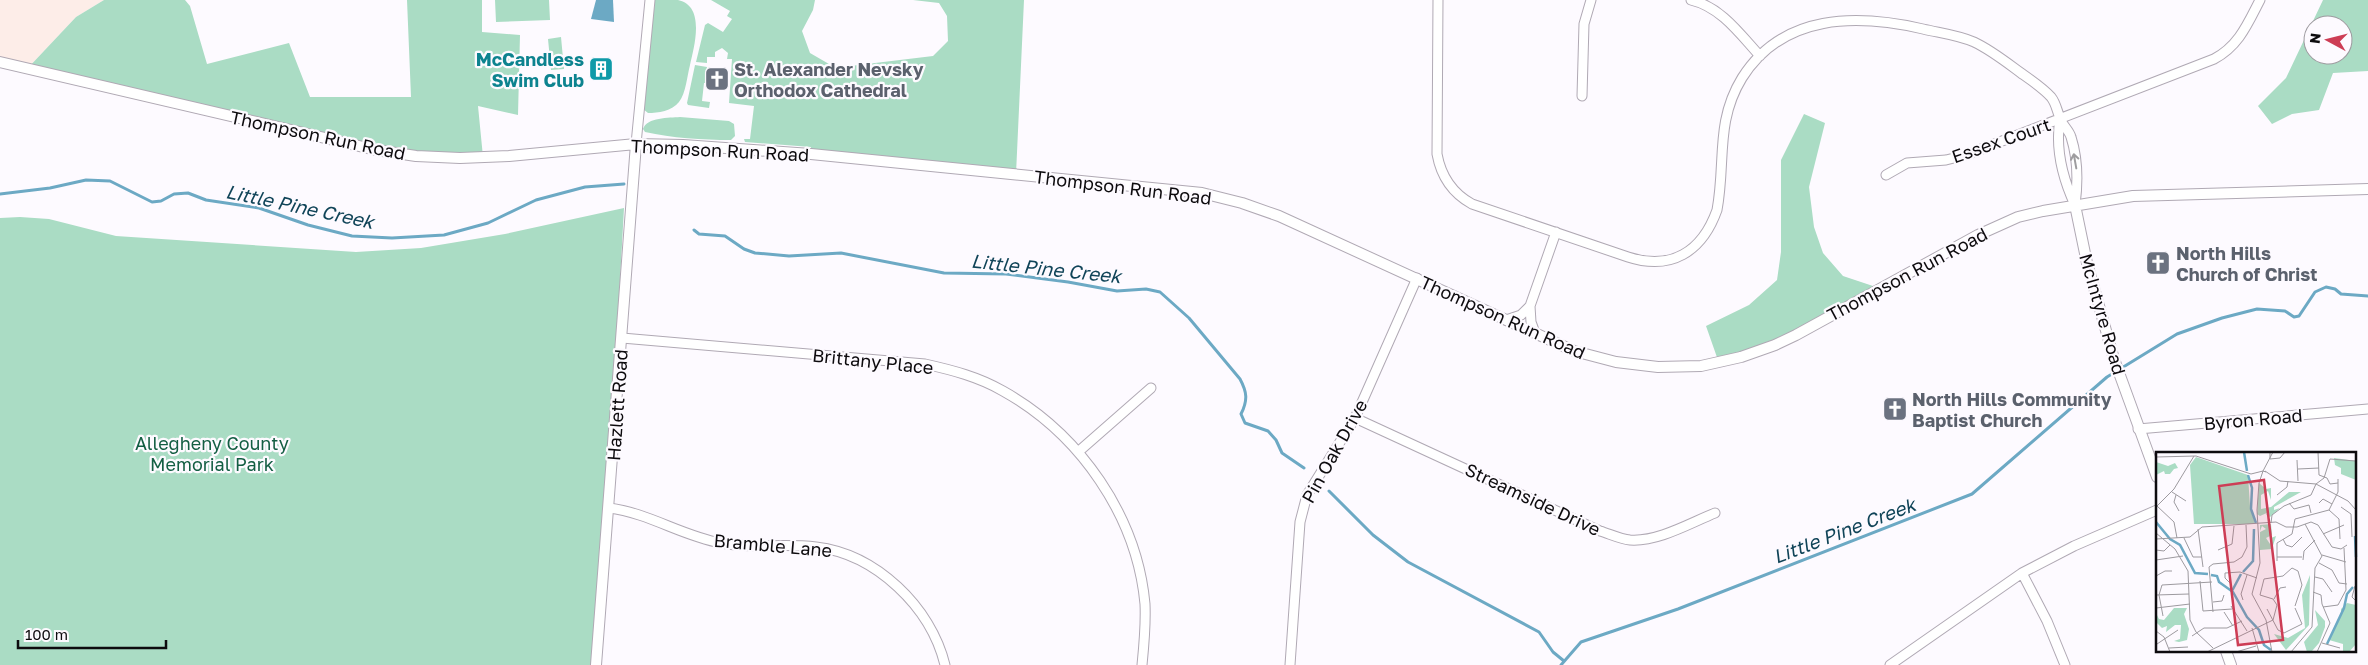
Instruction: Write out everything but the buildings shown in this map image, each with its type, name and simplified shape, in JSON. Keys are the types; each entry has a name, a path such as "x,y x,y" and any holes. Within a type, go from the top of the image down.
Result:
{"street":[{"path":"636,144 650,0"},
{"path":"1438,0 1437,149 1442,174 1458,194 1472,204 1650,263 1673,259 1695,246 1709,228 1717,210 1722,138 1728,107 1742,78 1760,56 1796,32 1834,20 1864,19 1917,27 1966,39 1995,54 2050,97 2060,119"},
{"path":"1582,96 1584,24 1592,0"},
{"path":"1690,0 1708,7 1725,18 1760,56"},
{"name":"Essex Court","path":"1886,175 1907,163 1960,157 2220,56 2239,39 2260,0"},
{"name":"Thompson Run Road","path":"0,62 376,150 409,155 483,157 636,144 819,155 1157,187 1202,194 1242,203 1279,216 1574,351 1616,362 1678,367 1719,363 1775,345 1961,243 2018,217 2075,205 2133,196 2368,189"},
{"name":"McIntyre Road","path":"2060,119 2071,137 2079,182 2075,205"},
{"name":"McIntyre Road","path":"2060,119 2057,139 2065,183 2075,205 2088,263 2120,379 2156,474"},
{"name":"Hazlett Road","path":"596,665 610,508 636,144"},
{"path":"1535,333 1531,322 1530,306 1556,232"},
{"name":"Pin Oak Drive","path":"1290,665 1302,507 1310,488 1355,418 1417,278"},
{"path":"1506,320 1521,315 1530,306"},
{"name":"Brittany Place","path":"622,338 906,362 950,370 980,380 1014,397 1052,426 1078,452 1095,472 1110,496 1124,525 1134,553 1145,603 1142,665"},
{"path":"1078,452 1151,388"},
{"name":"Byron Road","path":"2138,429 2368,409"},
{"name":"Streamside Drive","path":"1355,418 1628,540 1647,539 1716,514"},
{"name":"Bramble Lane","path":"610,508 633,511 695,536 720,543 820,547 835,550 864,561 892,582 924,618 938,642 945,665"},
{"path":"1890,665 2022,573 2074,546 2156,510"},
{"path":"2022,573 2047,621 2065,665"},
{"path":"2226,652 2231,665"}],"shaded area":[{"path":"0,0 104,0 76,17 27,69 0,62"}],"green space":[{"path":"104,0 185,0 190,6 207,64 289,43 310,97 411,97 407,0 482,0 482,32 520,35 518,115 478,106 483,157 416,156 27,69 76,17"},
{"path":"495,0 549,0 550,20 496,22"},
{"path":"655,0 678,0 687,4 695,18 696,28 694,48 686,84 679,102 669,109 648,113 643,109"},
{"path":"711,0 815,0 813,10 802,31 810,53 829,64 850,66 933,56 948,41 947,16 939,3 913,0 1024,0 1016,174 811,154 811,147 745,142 744,139 750,139 754,106 729,103 732,59 727,59 728,53 722,48 715,52 715,57 707,57 707,63 696,62 705,25 708,23 723,32 732,19 727,16 730,11"},
{"path":"2323,0 2368,0 2368,71 2333,73 2319,110 2292,114 2272,124 2258,106 2286,78 2303,42 2303,65 2353,65 2353,15 2316,15"},
{"path":"561,37 564,69 551,70 548,39"},
{"path":"695,65 707,67 706,72 709,72 708,83 704,83 702,101 710,102 709,108 688,105 687,103"},
{"path":"1804,114 1825,123 1809,187 1814,227 1823,253 1843,276 1879,288 1796,335 1719,363 1706,326 1749,305 1777,280 1781,252 1781,160"},
{"path":"680,117 729,121 734,124 735,136 731,140 709,140 666,136 645,132 643,129 645,125 654,120"},
{"name":"Allegheny County Memorial Park","path":"624,208 616,354 592,665 0,665 0,218 49,219 116,236 356,252 421,248 505,234"}],"water":[{"path":"596,0 613,0 614,22 591,19"}],"waterway":[{"name":"Little Pine Creek","path":"0,194 50,188 86,180 110,181 152,202 161,201 174,194 188,193 206,200 259,208 308,225 352,236 392,238 444,235 488,223 536,200 585,187 624,184"},
{"name":"Little Pine Creek","path":"694,230 699,234 725,236 744,249 755,253 789,256 841,253 944,273 1006,274 1117,291 1146,289 1160,292 1189,318 1240,379 1246,396 1241,414 1245,423 1268,431 1276,440 1282,453 1304,468"},
{"name":"Little Pine Creek","path":"1561,665 1581,642 1678,609 1972,494 2107,377 2177,334 2222,318 2257,309 2285,311 2294,317 2299,316 2315,292 2326,287 2335,289 2341,294 2368,296"},
{"name":"Little Pine Creek","path":"1329,491 1373,535 1408,562 1539,632 1553,652 1564,661"}],"place":[{"name":"McCandless Swim Club","path":"601,69"},
{"name":"St. Alexander Nevsky Orthodox Cathedral","path":"717,79"},
{"name":"North Hills Church of Christ","path":"2158,263"},
{"name":"North Hills Community Baptist Church","path":"1895,409"}]}
